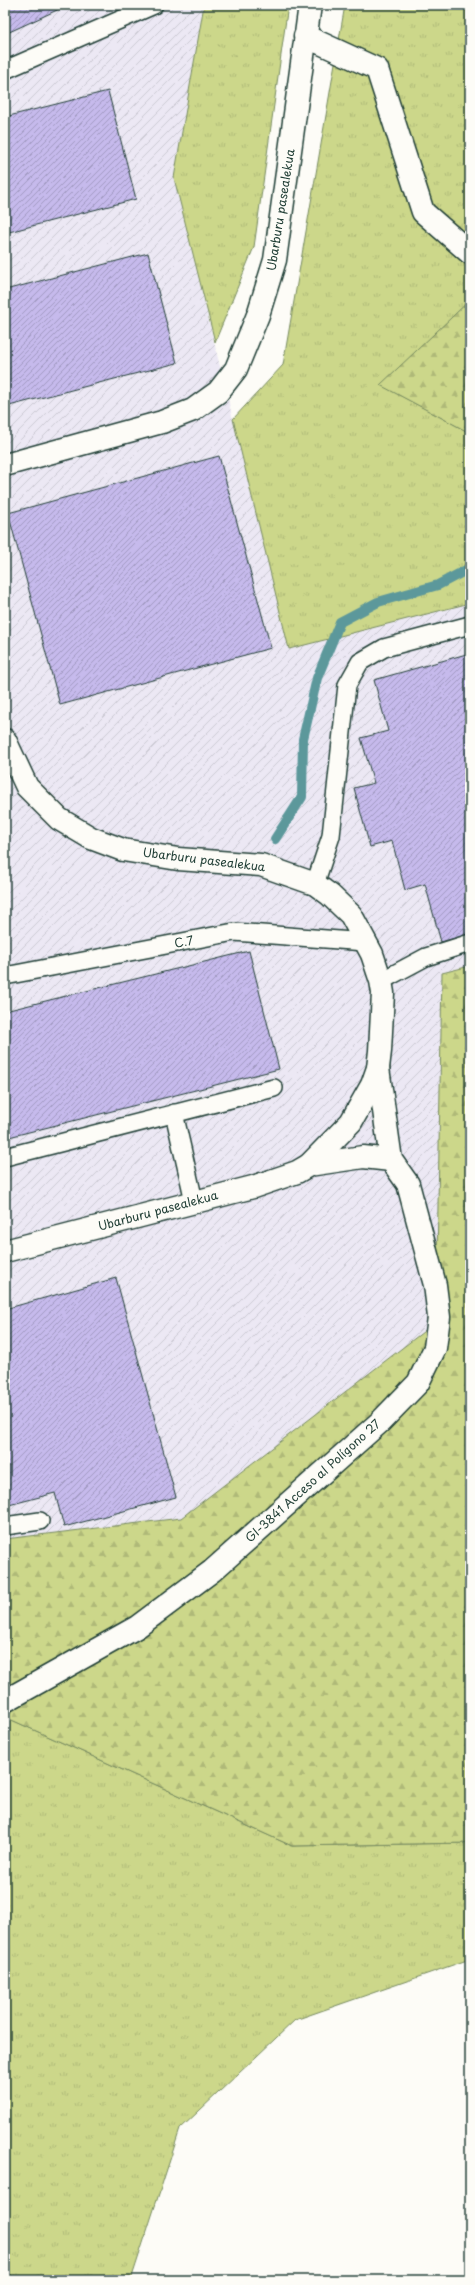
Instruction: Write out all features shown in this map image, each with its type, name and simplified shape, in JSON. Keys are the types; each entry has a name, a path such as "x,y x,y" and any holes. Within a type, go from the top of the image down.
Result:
{"street":[{"name":"Ubarburu pasealekua","path":"5,465 162,422 193,410 218,392 236,369 258,315 275,260 310,5"},
{"path":"305,36 377,69 423,212 470,253"},
{"name":"Ubarburu pasealekua","path":"5,740 27,787 59,819 91,838 123,850 178,859 261,865 315,884 330,895 351,915 365,942 381,981 383,993 378,1068 391,1160 364,1157 309,1165"},
{"name":"Ubarburu pasealekua","path":"5,1251 253,1187 297,1172 309,1165 351,1122 372,1085 378,1068"},
{"name":"GI-3841 Acceso al Polígono 27","path":"5,1701 137,1627 212,1571 380,1422 418,1383 435,1348 438,1311 435,1285 408,1184 391,1160"}],"lane":[{"path":"5,70 154,5"},
{"path":"315,884 331,836 347,685 360,662 384,648 470,625"},
{"name":"C.7","path":"5,976 234,932 365,942"},
{"path":"381,981 426,957 470,944"},
{"path":"5,1156 274,1088"},
{"path":"174,1113 194,1201"},
{"path":"5,1526 40,1521"}],"shaded area":[{"path":"5,5 204,5 174,178 289,649 470,603 470,966 442,973 437,1322 181,1518 5,1539"}],"green space":[{"path":"204,5 288,5 254,247 215,342 174,178"},
{"path":"345,5 470,5 470,300 381,385 470,433 470,603 289,649 233,419 283,365"},
{"path":"470,300 470,433 380,385"},
{"path":"470,966 470,1843 292,1846 5,1717 5,1539 181,1518 436,1322 442,973"},
{"path":"5,1717 292,1846 470,1843 470,1959 295,2020 180,2129 131,2280 5,2280"}],"building":[{"path":"5,5 68,5 5,34"},
{"path":"108,91 136,199 5,233 5,117"},
{"path":"148,253 177,363 5,407 5,290"},
{"path":"219,456 271,648 60,705 8,513"},
{"path":"470,653 470,934 441,942 425,884 405,890 392,841 370,847 354,788 374,783 361,738 388,731 374,680"},
{"path":"249,951 279,1069 5,1138 5,1011"},
{"path":"116,1278 176,1497 64,1527 55,1493 5,1506 5,1309"}],"waterway":[{"path":"275,839 302,797 303,739 317,678 340,622 378,602 438,585 470,568"}]}
